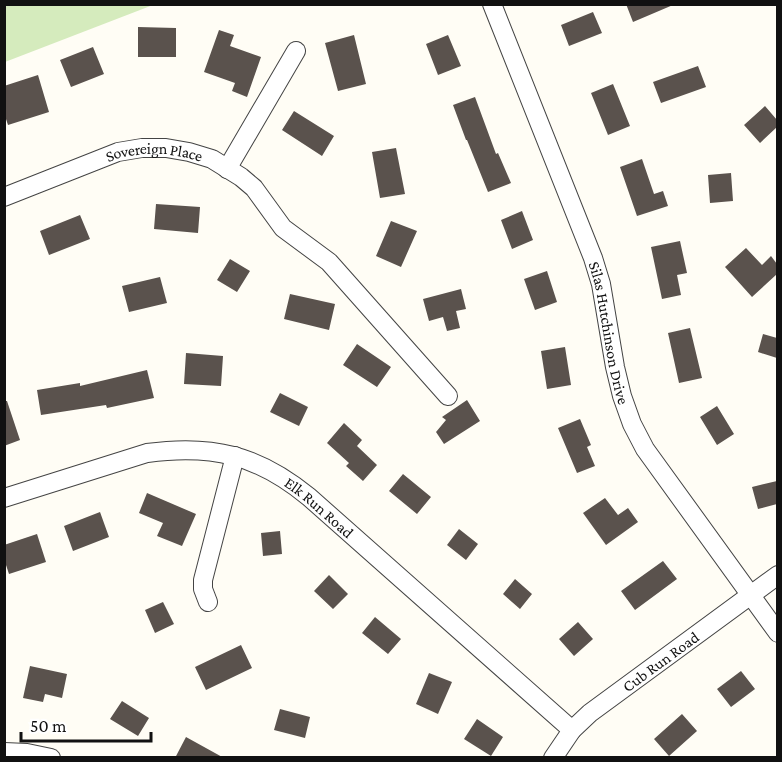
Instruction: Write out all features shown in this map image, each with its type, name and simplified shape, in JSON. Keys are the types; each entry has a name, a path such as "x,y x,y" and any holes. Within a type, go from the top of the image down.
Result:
{"street":[{"name":"Silas Hutchinson Drive","path":"492,4 602,284 615,367 632,424 645,449 777,633"},
{"path":"227,169 296,51"},
{"name":"Sovereign Place","path":"4,197 118,152 142,148 166,148 212,159 254,188 283,228 329,262 448,396"},
{"name":"Elk Run Road","path":"4,498 147,453 171,449 218,452 235,456 275,472 301,490 572,730"},
{"path":"208,602 203,589 203,580 235,456"},
{"name":"Cub Run Road","path":"553,758 572,730 590,713 777,575"},
{"path":"4,752 27,753 51,758"}],"green space":[{"path":"5,4 153,4 153,5 5,62"}],"building":[{"path":"626,4 673,4 673,5 633,22"},
{"path":"593,12 602,33 569,46 561,25"},
{"path":"138,27 176,28 176,57 138,57"},
{"path":"219,30 234,35 230,46 261,57 247,97 232,91 235,83 204,72"},
{"path":"354,35 366,84 338,91 325,43"},
{"path":"448,35 461,66 438,75 426,44"},
{"path":"93,47 104,74 71,87 60,60"},
{"path":"698,66 706,87 661,103 653,82"},
{"path":"38,75 49,112 8,125 4,113 4,86"},
{"path":"613,84 630,126 608,135 591,93"},
{"path":"475,97 496,154 498,153 511,183 488,192 453,105"},
{"path":"765,106 777,120 777,127 760,143 744,125"},
{"path":"294,111 334,136 322,156 282,130"},
{"path":"396,148 405,194 380,198 372,152"},
{"path":"642,159 654,194 663,191 668,206 637,216 620,167"},
{"path":"731,173 733,201 710,203 708,175"},
{"path":"156,204 200,207 198,233 154,229"},
{"path":"522,211 533,240 512,249 501,220"},
{"path":"80,215 90,239 49,255 40,231"},
{"path":"391,221 417,231 401,267 376,256"},
{"path":"680,241 687,273 677,275 681,295 662,299 651,247"},
{"path":"746,248 762,265 771,256 777,264 777,274 752,297 725,267"},
{"path":"230,259 250,271 237,292 217,280"},
{"path":"547,271 557,302 535,310 524,279"},
{"path":"160,277 167,303 129,312 122,286"},
{"path":"461,289 466,309 456,311 460,328 447,331 443,317 429,321 423,299"},
{"path":"290,294 335,304 329,330 284,319"},
{"path":"690,328 702,378 679,383 668,333"},
{"path":"763,334 777,338 777,358 758,352"},
{"path":"357,344 391,367 377,387 343,365"},
{"path":"565,347 571,385 547,389 541,351"},
{"path":"186,353 223,356 221,386 184,384"},
{"path":"147,370 154,398 107,408 106,405 41,415 37,390 80,383 80,386"},
{"path":"280,393 308,407 299,426 270,412"},
{"path":"467,400 480,421 444,444 436,432 446,420 442,417"},
{"path":"4,401 7,401 20,440 4,446"},
{"path":"717,406 734,434 717,445 700,417"},
{"path":"580,419 591,445 587,447 595,466 577,473 558,428"},
{"path":"344,423 362,440 357,446 377,465 363,481 346,466 349,463 327,443"},
{"path":"403,474 431,497 417,514 389,491"},
{"path":"777,481 777,504 758,509 752,487"},
{"path":"147,493 196,514 182,546 157,536 163,523 139,513"},
{"path":"605,498 618,515 628,508 638,522 606,545 583,513"},
{"path":"100,512 109,537 73,551 64,526"},
{"path":"459,529 478,544 466,560 447,545"},
{"path":"280,531 282,554 263,556 261,533"},
{"path":"37,534 46,562 9,574 4,559 4,545"},
{"path":"663,561 677,579 635,610 621,591"},
{"path":"329,575 348,594 333,609 314,591"},
{"path":"515,579 532,594 520,609 503,594"},
{"path":"163,602 174,624 155,633 145,610"},
{"path":"375,617 401,639 388,654 362,633"},
{"path":"578,622 593,639 574,656 559,639"},
{"path":"241,645 252,668 206,690 195,667"},
{"path":"30,666 67,674 62,698 45,694 43,702 23,698"},
{"path":"741,671 755,689 731,707 717,689"},
{"path":"429,673 452,682 438,714 416,704"},
{"path":"122,701 149,718 138,736 110,719"},
{"path":"280,709 310,717 305,738 274,730"},
{"path":"682,714 697,731 669,756 654,739"},
{"path":"477,719 503,737 491,756 464,739"},
{"path":"186,737 224,758 175,758"}]}
